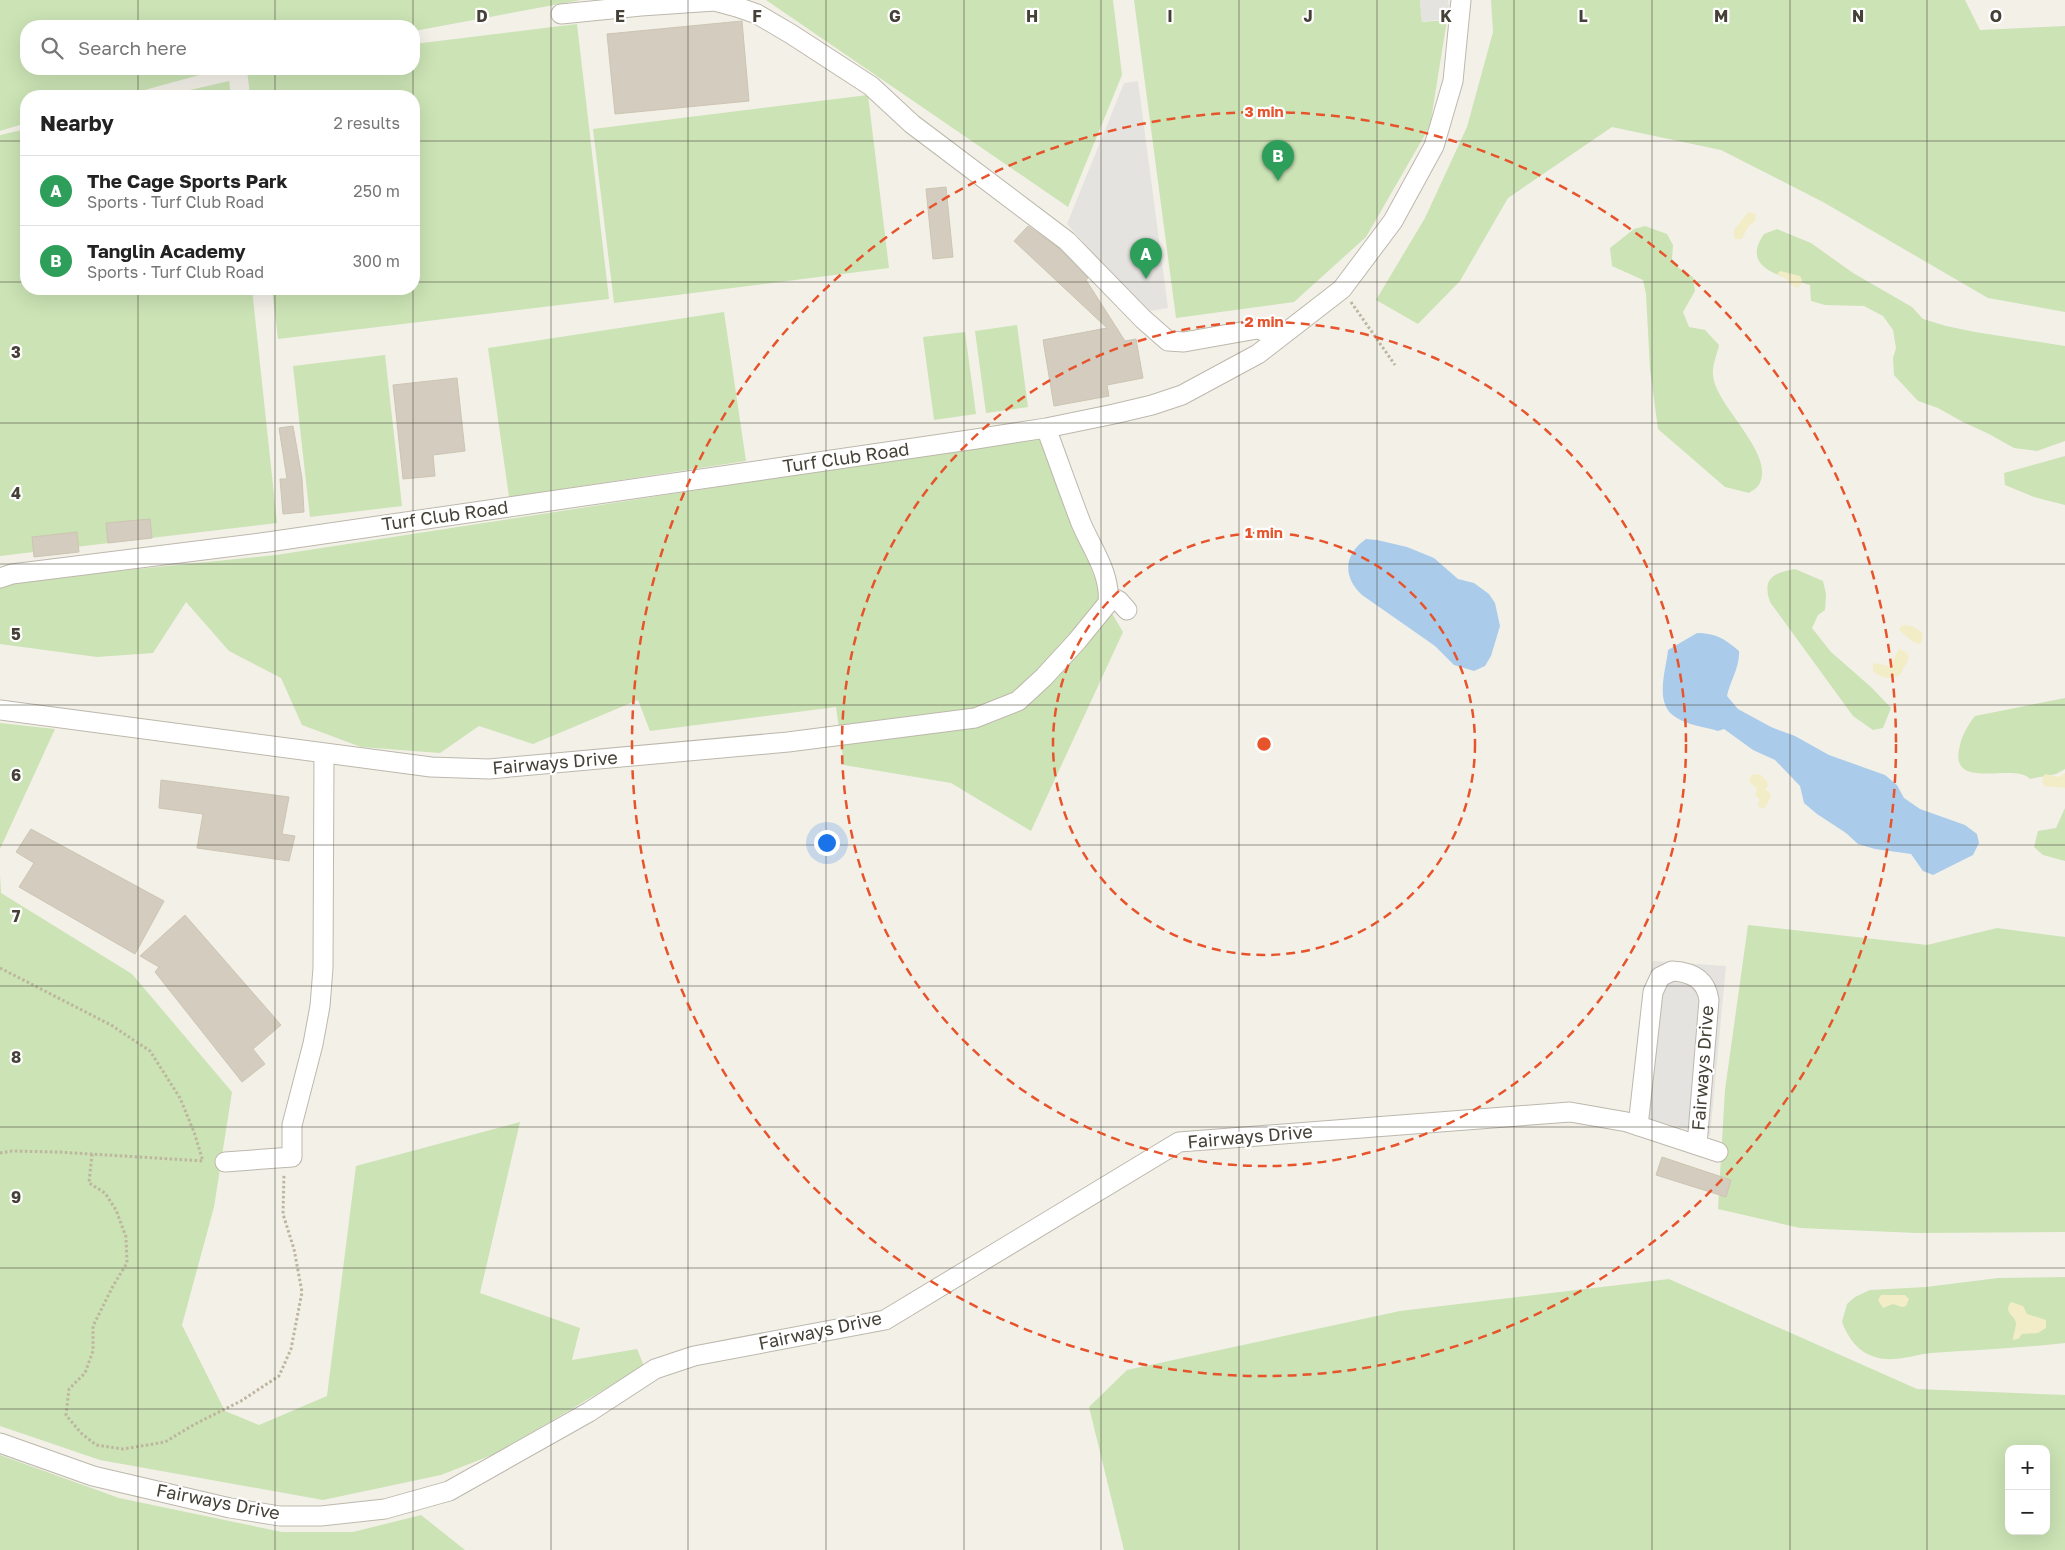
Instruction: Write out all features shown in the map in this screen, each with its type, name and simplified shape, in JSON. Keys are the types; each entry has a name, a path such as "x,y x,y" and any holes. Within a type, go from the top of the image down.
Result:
{"street":[{"name":"Turf Club Road","path":"0,578 12,574 268,542 1046,428 1152,405 1182,395 1258,354 1342,289 1393,221 1434,146 1453,82 1461,0"},
{"path":"561,14 715,1 756,14 791,34 871,86 912,124 1066,241 1143,319 1168,341 1184,342 1257,329 1270,333 1275,340"},
{"path":"1046,428 1082,525 1103,569 1109,596 1119,601 1127,610"},
{"name":"Fairways Drive","path":"0,710 431,767 489,769 788,742 975,718 1018,701 1044,677 1077,641 1108,603 1109,596"},
{"path":"225,1162 292,1157 292,1126 313,1044 320,1006 323,958 324,754"},
{"name":"Fairways Drive","path":"1638,1126 1651,1001 1660,978 1672,971 1693,975 1699,979 1708,993 1709,1000 1697,1145"},
{"name":"Fairways Drive","path":"0,1444 93,1476 230,1508 280,1516 322,1516 385,1509 449,1490 589,1412 656,1369 694,1356 885,1320 1179,1142 1570,1112 1608,1118 1638,1126 1718,1152"}],"path":[{"path":"1342,289 1395,365"},
{"path":"0,968 111,1024 150,1051 180,1098 204,1161 92,1154 12,1151 0,1153"},
{"path":"92,1154 88,1183 105,1193 116,1210 126,1237 127,1263 93,1326 93,1351 85,1373 69,1389 66,1414 81,1433 96,1445 123,1449 165,1442 195,1424 241,1401 279,1376 290,1349 302,1292 294,1250 284,1214 284,1158"}],"green space":[{"path":"0,0 581,0 420,30 420,20 20,20 20,75 199,75 145,90 20,90 20,125 0,131"},
{"path":"766,0 1113,0 1122,75 1068,207"},
{"path":"1134,0 1420,0 1422,22 1447,20 1430,126 1366,237 1294,302 1176,318"},
{"path":"1491,0 1965,0 1980,30 2065,26 2065,312 1988,298 1823,202 1721,150 1612,127 1508,198 1460,281 1418,324 1376,300 1425,218 1467,127 1493,32"},
{"path":"577,24 609,299 278,339 273,295 420,295 420,90 249,90 248,75 420,75 420,43"},
{"path":"229,81 230,90 190,90"},
{"path":"868,95 889,268 614,303 593,129"},
{"path":"20,130 20,295 253,295 277,523 0,556 0,135"},
{"path":"1645,226 1667,234 1673,245 1672,259 1679,268 1693,277 1695,291 1683,312 1689,327 1705,330 1719,345 1713,371 1716,387 1760,460 1762,474 1758,486 1749,493 1725,487 1658,429 1650,369 1646,294 1643,280 1612,266 1610,248 1634,229"},
{"path":"1777,229 1811,243 1853,273 1912,307 1923,319 1975,332 2065,346 2065,441 2037,451 2014,448 1938,408 1918,401 1894,375 1893,358 1896,348 1893,330 1883,316 1864,306 1825,305 1811,301 1810,285 1778,275 1761,264 1757,256 1758,246 1764,234"},
{"path":"724,312 746,461 509,497 488,348"},
{"path":"1017,325 1028,407 986,413 975,331"},
{"path":"965,332 976,414 934,420 923,337"},
{"path":"385,355 402,506 310,517 293,366"},
{"path":"1041,437 1101,595 1123,632 1031,831 951,783 844,765 836,707 650,731 638,700 533,744 479,726 440,753 361,747 302,725 281,678 229,651 186,602 153,653 97,657 0,644 0,583 276,555"},
{"path":"2065,456 2065,505 2034,497 2005,485 2004,473"},
{"path":"1795,569 1823,581 1826,594 1825,610 1818,615 1812,628 1831,652 1871,687 1891,708 1883,728 1873,730 1853,716 1770,602 1767,587 1771,578 1781,572"},
{"path":"2065,698 2065,769 2056,774 2030,779 2023,775 2012,773 1974,773 1965,769 1959,762 1961,741 1975,716"},
{"path":"0,723 55,729 0,849"},
{"path":"2065,808 2065,861 2043,855 2034,847 2038,831 2056,828"},
{"path":"0,875 1,893 132,974 232,1092 214,1207 182,1325 225,1411 259,1425 327,1396 356,1166 520,1122 480,1293 580,1328 572,1360 637,1349 644,1366 497,1453 441,1475 323,1500 100,1460 0,1426"},
{"path":"1748,925 1927,945 1997,928 2065,937 2065,1232 1917,1233 1800,1228 1718,1209 1725,1090"},
{"path":"2065,1277 2065,1343 1931,1353 1896,1359 1882,1359 1869,1355 1859,1348 1847,1334 1842,1322 1847,1304 1855,1297 1870,1290 1926,1287 1998,1278"},
{"path":"1669,1279 1917,1389 2065,1395 2065,1550 1124,1550 1089,1407 1127,1370 1400,1311"},
{"path":"0,1455 119,1498 282,1532 353,1532 421,1515 465,1550 0,1550"}],"sand":[{"path":"1748,212 1756,214 1755,221 1748,227 1742,239 1734,239 1734,230"},
{"path":"1780,271 1800,276 1802,280 1801,285 1797,288 1794,286 1777,274"},
{"path":"1904,625 1912,626 1922,632 1923,639 1920,644 1913,642 1899,630"},
{"path":"1899,649 1907,653 1909,658 1900,675 1886,678 1873,671 1873,663 1890,666"},
{"path":"2065,773 2065,788 2044,786 2042,780 2045,774 2059,777"},
{"path":"1754,774 1761,775 1767,781 1768,786 1765,789 1770,793 1771,797 1764,809 1758,806 1759,799 1755,795 1757,789 1749,781"},
{"path":"1881,1295 1905,1295 1909,1299 1906,1306 1902,1307 1893,1304 1883,1308 1878,1300"},
{"path":"2011,1302 2023,1306 2027,1314 2046,1320 2046,1328 2038,1333 2022,1334 2018,1339 2013,1340 2016,1323 2008,1309"}],"shaded area":[{"path":"1420,0 1448,0 1451,18 1422,22"},
{"path":"1138,81 1168,308 1145,312 1067,224 1124,83"},
{"path":"1653,961 1726,966 1710,1136 1633,1114"}],"water":[{"path":"1366,539 1407,547 1434,558 1458,579 1474,583 1489,594 1495,603 1500,626 1491,656 1485,666 1474,671 1454,665 1435,646 1362,595 1351,581 1348,566 1353,552"},
{"path":"1697,633 1710,634 1720,638 1739,651 1738,663 1727,696 1738,709 1771,727 1795,736 1829,755 1885,775 1897,785 1904,798 1920,809 1965,825 1977,834 1979,843 1973,855 1933,875 1923,871 1911,854 1875,849 1858,844 1846,833 1804,803 1800,786 1775,760 1753,750 1724,729 1718,731 1677,718 1665,705 1663,696 1668,650"}],"building":[{"path":"742,21 749,101 615,114 607,34"},
{"path":"946,187 953,257 933,259 926,189"},
{"path":"1028,226 1060,249 1088,278 1086,280 1125,341 1136,339 1143,378 1107,385 1109,396 1054,406 1043,340 1107,328 1014,241"},
{"path":"457,378 465,451 433,455 435,476 403,479 393,385"},
{"path":"293,426 302,478 304,512 283,514 280,479 287,479 279,428"},
{"path":"150,519 152,538 108,543 106,523"},
{"path":"77,532 79,552 34,557 32,537"},
{"path":"161,780 289,797 282,834 295,836 289,861 197,848 203,814 159,808"},
{"path":"31,829 164,901 135,954 19,887 34,863 16,852"},
{"path":"185,915 281,1025 253,1049 265,1064 242,1082 155,972 159,967 140,956"},
{"path":"1662,1157 1731,1180 1726,1197 1656,1175"}],"place":[{"name":"Tanglin Academy","path":"1278,181"},
{"name":"The Cage Sports Park","path":"1146,279"}]}
